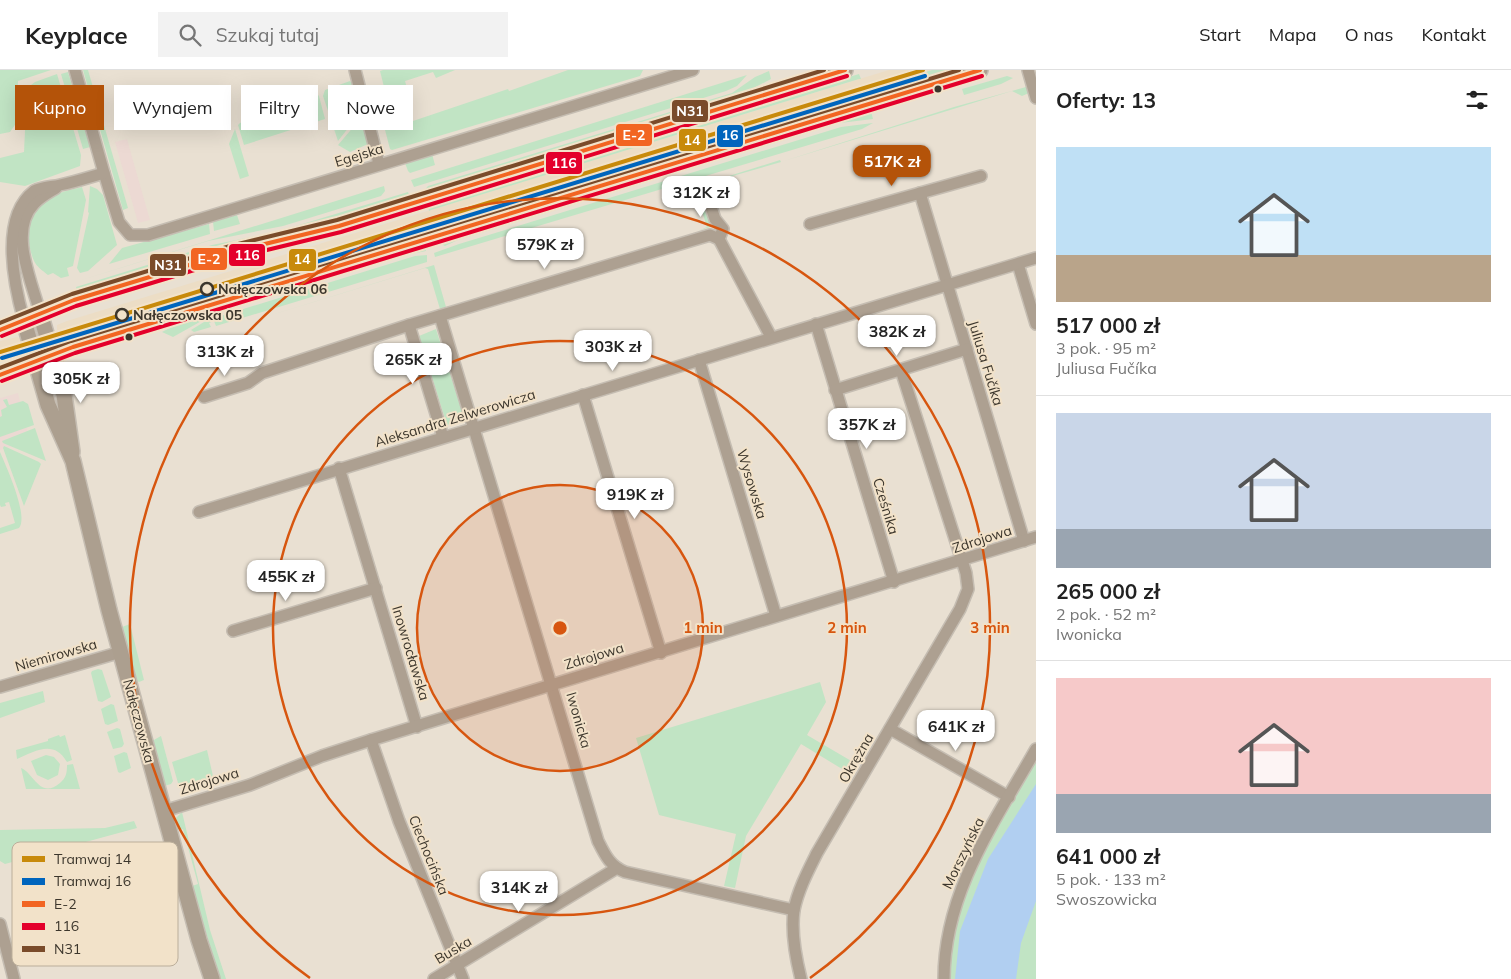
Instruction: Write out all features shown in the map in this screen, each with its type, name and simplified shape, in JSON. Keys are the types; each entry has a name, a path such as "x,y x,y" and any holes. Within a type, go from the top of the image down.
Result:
{"main road":[{"path":"0,330 69,301 232,252 348,223 845,70"},
{"path":"0,374 35,363 53,354 980,70"},
{"name":"Nałęczowska","path":"40,313 53,354 71,430 73,461 121,652 172,842"},
{"name":"Nałęczowska","path":"24,321 53,420 73,461"},
{"name":"Nałęczowska","path":"178,863 199,940 212,979"}],"street":[{"path":"24,321 6,248 7,226 15,208 23,199 41,188 104,174 75,70"},
{"path":"354,70 380,164"},
{"name":"Egejska","path":"104,174 119,222 130,235 137,236 188,223 380,164 659,75 693,70"},
{"path":"1028,70 1036,98"},
{"path":"810,224 981,176"},
{"path":"40,313 22,246 22,225 34,204 62,184"},
{"name":"Juliusa Fučíka","path":"920,193 1024,541"},
{"path":"708,198 715,220 723,229 719,239"},
{"path":"204,397 248,384 256,375 409,325 703,237 715,236 719,239 771,338"},
{"name":"Aleksandra Zelwerowicza","path":"199,512 1036,258"},
{"path":"1018,264 1036,324"},
{"name":"Iwonicka","path":"440,316 598,841 611,864 617,868"},
{"name":"Cześnika","path":"816,324 894,582"},
{"path":"409,325 443,437"},
{"path":"835,390 967,348"},
{"name":"Wysowska","path":"699,360 776,616"},
{"name":"Okrężna","path":"801,979 796,949 794,910 804,879 817,853 966,598 968,582 900,370"},
{"path":"583,395 661,653"},
{"name":"Inowrocławska","path":"339,468 417,727"},
{"name":"Zdrojowa","path":"164,811 250,784 313,759 371,740 552,684 661,653 776,616 894,582 1036,537"},
{"path":"233,632 376,588"},
{"name":"Niemirowska","path":"0,687 121,652"},
{"path":"890,729 1009,797"},
{"name":"Ciechocińska","path":"371,740 399,821 463,979"},
{"name":"Morszyńska","path":"944,979 944,952 953,909 977,851 1036,749"},
{"path":"617,868 794,910"},
{"name":"Buska","path":"434,979 617,868"},
{"path":"0,924 14,979"}],"shaded area":[{"path":"889,70 932,70 89,329 59,336 57,334 57,325 67,321"},
{"path":"127,139 150,220 138,223 115,142"},
{"path":"17,337 21,339 23,347 0,356 0,341"},
{"path":"18,393 30,441 0,450 0,398"}],"green space":[{"path":"0,70 51,70 18,81 18,85 15,85 15,125 10,132 0,134"},
{"path":"83,70 88,70 92,85 87,85"},
{"path":"455,70 436,78 433,72 405,81 406,85 384,85 380,71"},
{"path":"568,70 643,70 640,76 392,150 390,149 385,130 413,130 413,121 508,89 509,91"},
{"path":"932,70 955,70 884,92 882,86"},
{"path":"769,71 771,79 742,94 423,192 428,186 732,93 755,77"},
{"path":"68,72 72,85 64,85 61,74"},
{"path":"57,74 60,85 31,85"},
{"path":"859,74 861,79 429,211 428,207"},
{"path":"747,75 737,86 726,91 414,187 411,180"},
{"path":"1007,76 1013,78 1001,84 964,95 962,89"},
{"path":"350,81 353,85 339,85"},
{"path":"1026,87 1029,93 1022,96 1012,91 784,161 954,107"},
{"path":"328,89 328,111 323,96 325,90"},
{"path":"864,91 866,97 435,229 433,223"},
{"path":"318,95 319,96 325,119 318,121"},
{"path":"871,111 873,119 840,123 458,240 445,246 439,243"},
{"path":"240,123 241,130 291,130 244,145 238,125"},
{"path":"873,123 862,129 435,257 434,253 459,244 841,127"},
{"path":"104,125 128,208 123,210 100,130 104,130"},
{"path":"235,129 249,176 240,179 229,144"},
{"path":"25,130 74,130 81,155 80,166 25,186 0,182 0,158 24,152"},
{"path":"77,130 85,130 90,147 83,149"},
{"path":"334,130 347,130 338,141"},
{"path":"351,130 364,130 368,144 350,152 338,145"},
{"path":"432,154 435,165 410,173 408,171 405,163"},
{"path":"780,160 781,162 722,179 725,190 703,196 713,226 698,231 707,227 694,187"},
{"path":"90,186 97,189 103,195 117,245 88,271 80,273 77,268 89,213"},
{"path":"384,186 385,191 381,196 283,226 208,241 75,282"},
{"path":"82,187 86,200 73,266 67,268 69,276 61,278 53,273 48,275 36,265 31,253 28,236 30,219 38,205 45,200"},
{"path":"408,192 410,197 329,222 223,247 77,291 76,287 212,245 276,232"},
{"path":"237,215 240,224 214,231 213,222"},
{"path":"209,224 210,234 109,264 122,248"},
{"path":"425,247 426,251 214,314 173,337 162,332 185,320"},
{"path":"427,255 427,262 216,326 214,321 209,323 211,327 194,332 191,330 204,322 224,315 415,256"},
{"path":"434,265 446,307 440,309 428,269 425,268 248,322"},
{"path":"436,329 464,418 447,425 419,336"},
{"path":"7,399 9,405 23,401 28,404 34,425 0,437 1,410 7,407 3,400"},
{"path":"35,428 46,461 2,441"},
{"path":"4,446 41,464 24,506 3,448"},
{"path":"0,452 16,491 21,522 19,528 0,534 0,528 15,523 9,502 5,503 6,506 1,507 0,505"},
{"path":"130,624 144,680 139,682 136,680 122,627"},
{"path":"98,669 102,670 111,697 102,702 98,701 91,673"},
{"path":"820,682 826,702 807,735 853,762 847,772 801,744 746,836 735,888 724,886 736,834 659,815 636,738"},
{"path":"43,691 45,702 0,718 0,703"},
{"path":"111,704 114,705 118,721 108,725 105,724 101,709"},
{"path":"117,728 120,729 124,744 122,747 113,749 107,732"},
{"path":"59,735 60,737 65,735 72,760 67,762 62,755 50,749 37,750 17,759 16,750 48,741 48,739"},
{"path":"161,736 173,781 171,784 164,786 152,741"},
{"path":"207,750 213,776 203,788 194,791 178,783 172,762"},
{"path":"124,752 127,753 131,768 120,773 118,772 114,756"},
{"path":"46,755 54,757 60,764 58,775 48,780 37,775 31,761"},
{"path":"1036,759 1036,979 950,979 949,952 964,894 992,836"},
{"path":"73,764 80,789 47,789 62,781 67,765"},
{"path":"21,768 26,771 38,784 47,789 26,789"},
{"path":"182,812 210,930 226,979 220,979 192,886 198,884 183,829 175,830 174,820"},
{"path":"134,821 137,828 86,842 12,842 12,862 5,864 0,861 0,830 105,828"}],"water":[{"path":"1036,784 1036,901 1021,943 1016,979 955,979 960,931 988,859"}],"tram line":[{"name":"14","path":"0,352 923,70"},
{"name":"16","path":"2,358 925,76"}],"transit line":[{"name":"N31","path":"0,323 72,294 230,246 337,220 824,70"},
{"name":"E-2","path":"0,330 74,300 232,252 339,226 845,70"},
{"name":"N31","path":"0,368 71,341 959,70"},
{"name":"E-2","path":"0,375 73,347 980,70"},
{"name":"116","path":"2,336 76,306 234,258 341,232 847,76"},
{"name":"116","path":"2,381 75,353 982,76"}],"place":[{"name":"Nałęczowska 06","path":"207,289"},
{"name":"Nałęczowska 05","path":"122,315"}]}
